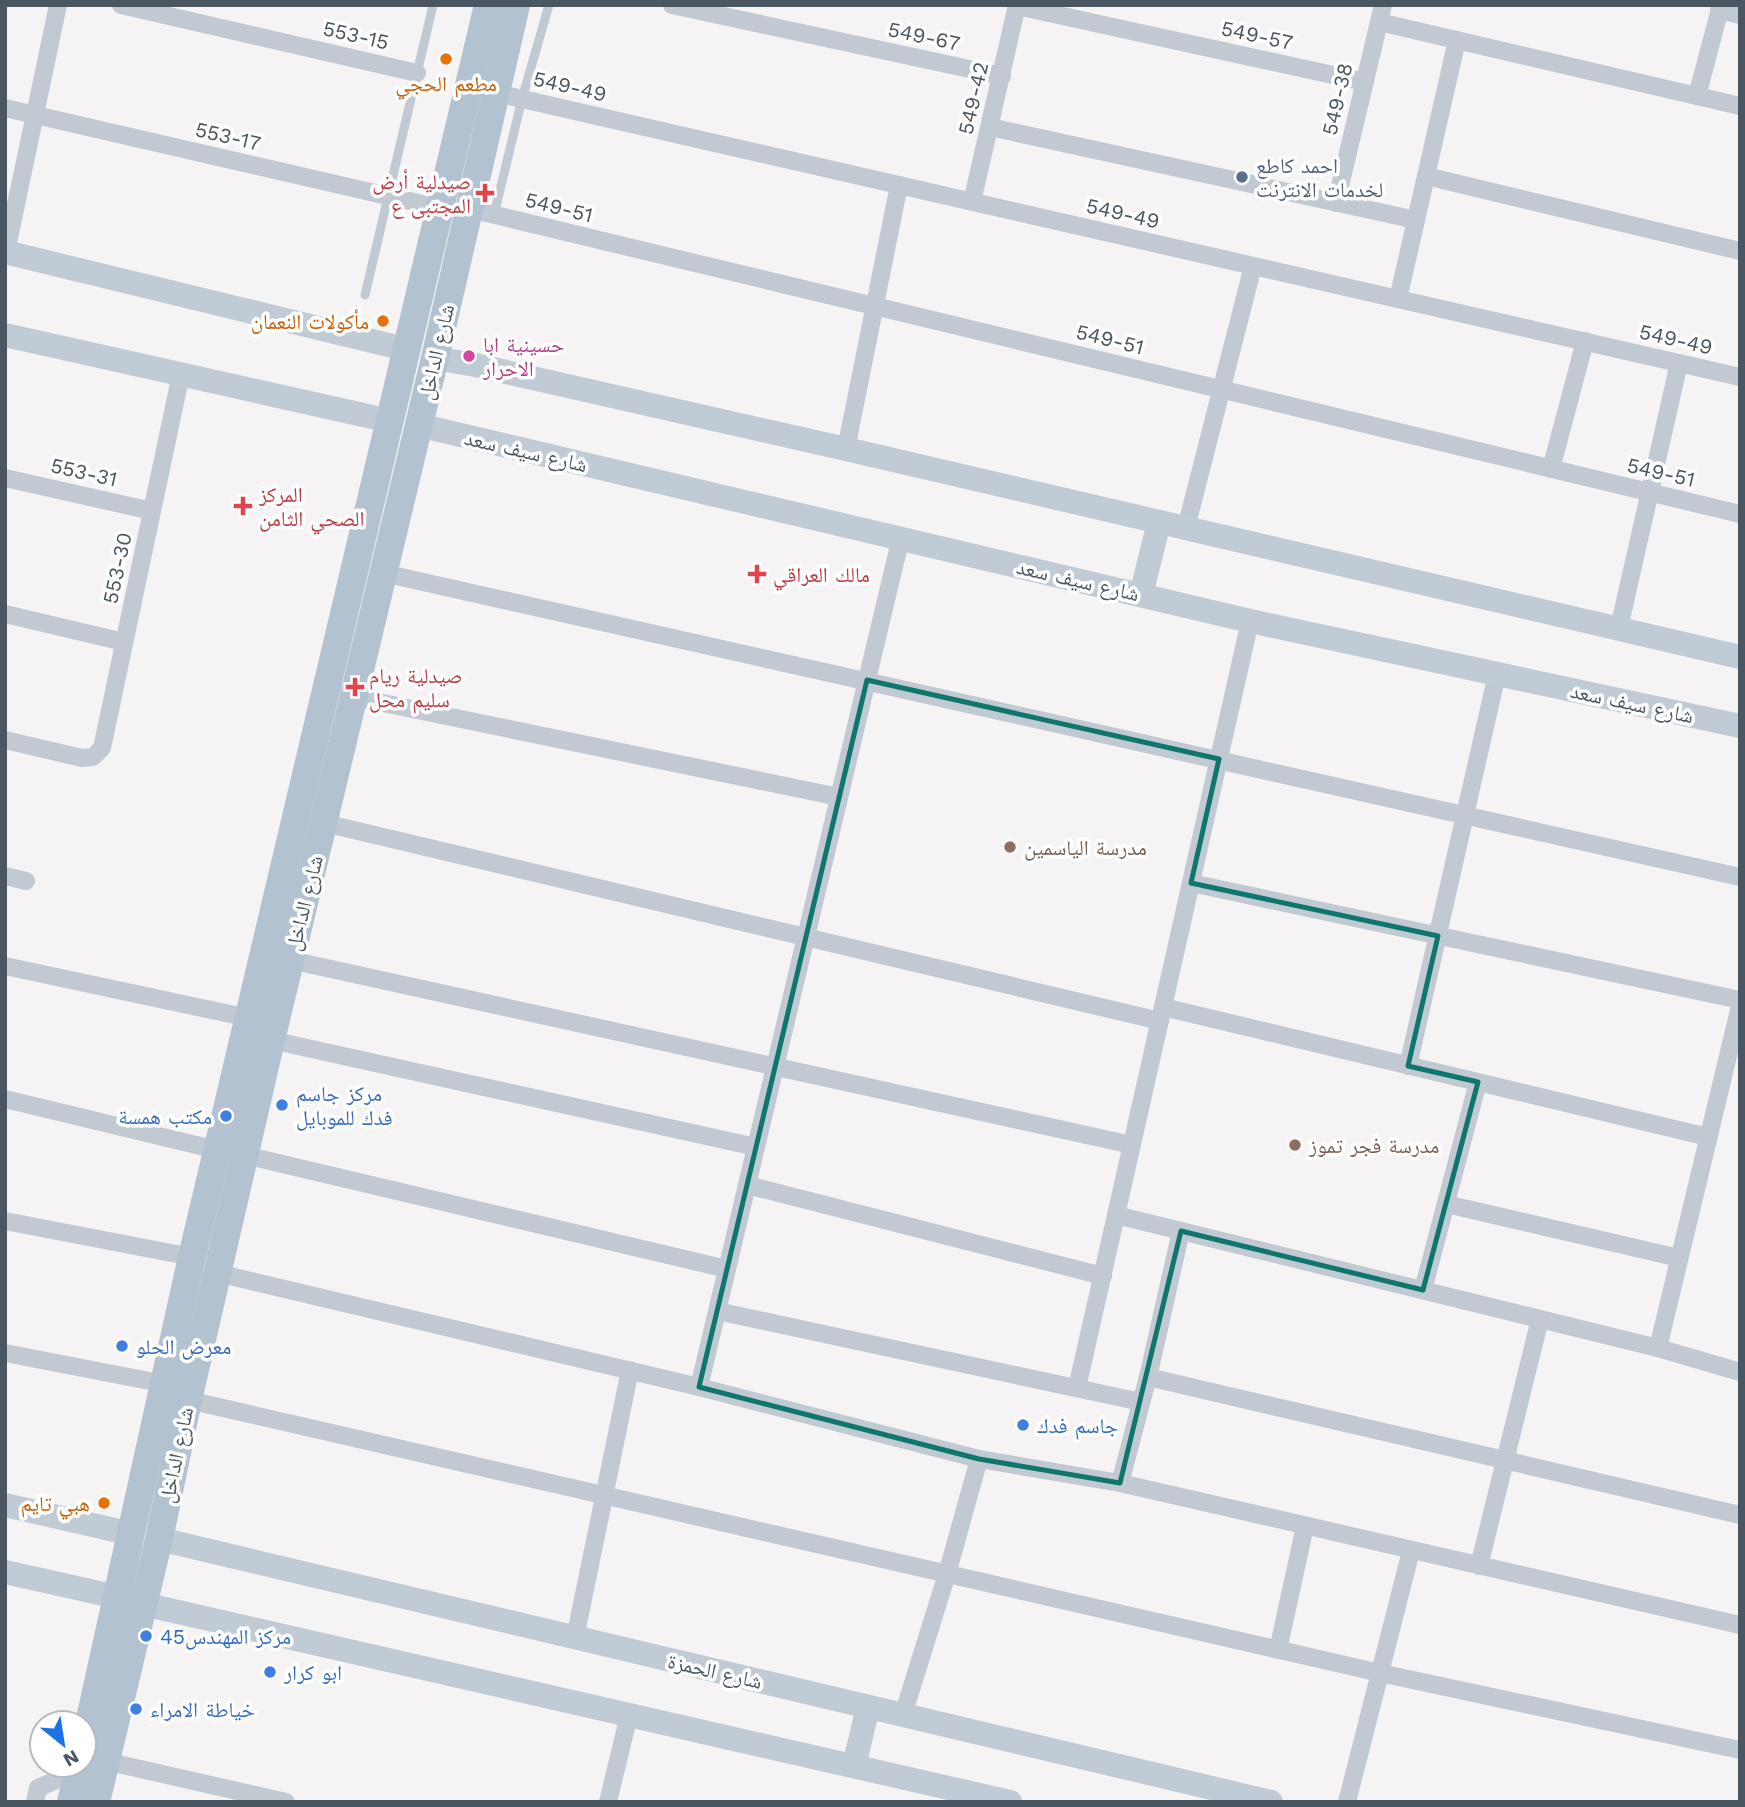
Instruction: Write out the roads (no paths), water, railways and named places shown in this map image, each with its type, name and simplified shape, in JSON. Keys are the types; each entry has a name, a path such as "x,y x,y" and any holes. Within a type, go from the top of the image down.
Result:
{"main road":[{"name":"شارع الداخل","path":"177,1392 192,1256 488,5"},
{"name":"شارع الداخل","path":"98,1719 130,1601 177,1392 217,1273 435,358 482,212 509,96 516,5"},
{"name":"شارع الداخل","path":"71,1802 80,1779"},
{"name":"شارع الداخل","path":"91,1779 96,1802"}],"street":[{"path":"58,5 6,252 405,349"},
{"name":"549-67","path":"672,5 1002,76"},
{"name":"553-15","path":"125,6 417,73"},
{"name":"549-42","path":"972,202 1017,6"},
{"name":"549-57","path":"1017,6 1365,82"},
{"path":"1697,96 1720,8 1740,15"},
{"path":"1381,14 1457,40 1740,106"},
{"name":"549-38","path":"1336,203 1381,14"},
{"path":"1398,299 1457,40"},
{"name":"549-49","path":"509,96 1740,377"},
{"name":"553-17","path":"5,108 440,208"},
{"path":"990,127 1416,220"},
{"path":"1426,176 1740,251"},
{"path":"846,449 899,185"},
{"name":"549-51","path":"482,212 1740,514"},
{"path":"1186,528 1253,266"},
{"path":"5,335 390,421"},
{"path":"1551,469 1585,341"},
{"path":"435,358 846,449 1740,657"},
{"path":"1619,628 1679,363"},
{"name":"553-30","path":"5,740 82,758 93,757 102,748 181,374"},
{"name":"شارع سيف سعد","path":"418,425 1250,621 1740,726"},
{"name":"553-31","path":"5,478 152,511"},
{"path":"1141,595 1159,522"},
{"path":"699,1387 901,537"},
{"path":"383,573 1740,877"},
{"path":"5,614 124,642"},
{"path":"1077,1388 1250,621"},
{"path":"1408,1066 1497,674"},
{"path":"354,697 839,797"},
{"path":"324,823 806,938 1408,1066 1708,1137"},
{"path":"5,876 26,881"},
{"path":"1191,883 1740,1000"},
{"path":"290,960 1132,1145"},
{"path":"5,965 249,1018"},
{"path":"1658,1348 1740,1006"},
{"path":"271,1040 756,1147"},
{"path":"1423,1290 1478,1082"},
{"path":"5,1099 217,1150"},
{"path":"245,1155 727,1269"},
{"path":"747,1185 1103,1276"},
{"path":"1446,1204 1679,1258"},
{"path":"1116,1215 1658,1348 1740,1372"},
{"path":"5,1221 192,1256"},
{"path":"1121,1483 1149,1377 1181,1231"},
{"path":"217,1273 630,1370 979,1460 1121,1483 1740,1625"},
{"path":"717,1311 1141,1402"},
{"path":"1479,1566 1540,1319"},
{"path":"5,1353 604,1495 1278,1650 1740,1750"},
{"path":"575,1637 630,1370"},
{"path":"1149,1377 1740,1515"},
{"path":"903,1715 979,1460"},
{"name":"شارع الحمزة","path":"5,1505 1271,1802"},
{"path":"1278,1650 1305,1526"},
{"path":"1347,1802 1411,1551"},
{"path":"5,1572 997,1800"},
{"path":"854,1766 867,1707"},
{"path":"608,1802 629,1715"},
{"path":"98,1762 286,1802"},
{"path":"35,1802 38,1788 54,1779"}],"lane":[{"path":"365,295 433,5"},
{"path":"509,96 549,5"}],"place":[{"name":"مطعم الحجي","path":"446,59"},
{"name":"احمد كاطع لخدمات الانترنت","path":"1242,177"},
{"name":"صيدلية أرض المجتبى ع","path":"485,193"},
{"name":"مأكولات النعمان","path":"383,321"},
{"name":"حسينية ابا الاحرار","path":"469,356"},
{"name":"المركز الصحي الثامن","path":"243,506"},
{"name":"مالك العراقي","path":"757,574"},
{"name":"صيدلية ريام سليم محل","path":"355,687"},
{"name":"مدرسة الياسمين","path":"1010,847"},
{"name":"مركز جاسم فدك للموبايل","path":"282,1105"},
{"name":"مكتب همسة","path":"226,1116"},
{"name":"مدرسة فجر تموز","path":"1295,1145"},
{"name":"معرض الحلو","path":"122,1346"},
{"name":"جاسم فدك","path":"1023,1425"},
{"name":"هبي تايم","path":"104,1503"},
{"name":"مركز المهندس45","path":"146,1636"},
{"name":"ابو كرار","path":"270,1672"},
{"name":"خياطة الامراء","path":"136,1709"}]}
